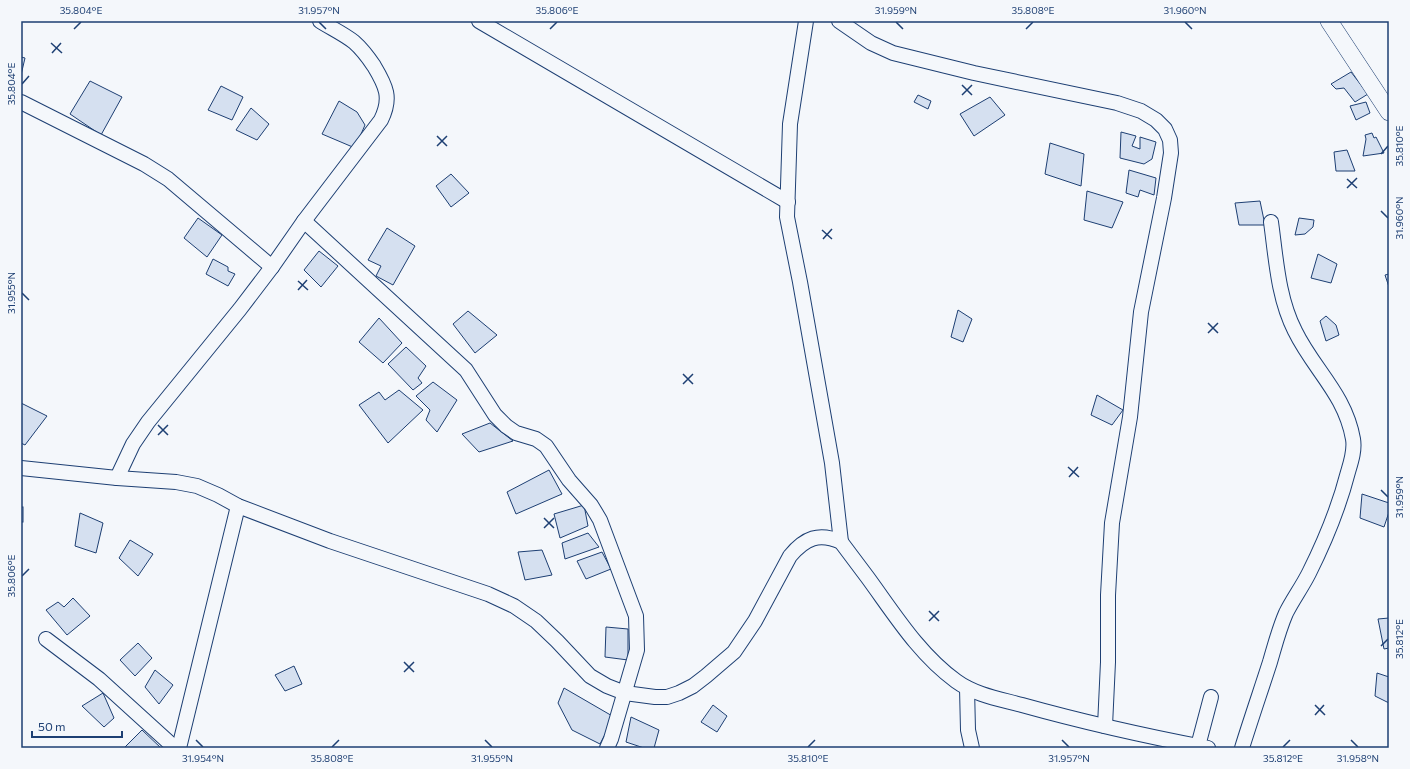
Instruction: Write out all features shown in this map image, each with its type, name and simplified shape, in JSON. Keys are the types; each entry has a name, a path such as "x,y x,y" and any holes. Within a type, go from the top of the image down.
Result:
{"main road":[{"path":"1329,21 1389,112"},
{"path":"1340,21 1389,97"}],"street":[{"path":"117,478 133,444 148,422 240,309 304,221 381,120 385,112 387,92 384,82 362,50 346,36 320,21"},
{"path":"479,21 788,202"},
{"path":"806,21 790,124 787,217 832,463 841,542 909,636 931,660 957,682 967,688 1035,709 1205,748 1210,697"},
{"path":"839,21 871,43 893,53 974,73 1117,103 1141,111 1156,120 1165,129 1170,140 1170,161 1141,312 1130,417 1112,523 1108,595 1108,662 1105,726"},
{"path":"21,102 144,164 168,179 272,267"},
{"path":"304,221 466,370 495,415 506,426 516,433 536,439 546,446 570,480 591,505 600,520 636,616 637,650 607,748"},
{"path":"1242,748 1277,638 1287,612 1309,573 1332,522 1353,454 1354,441 1349,422 1342,405 1332,387 1312,362 1294,329 1283,301 1271,222"},
{"path":"21,468 117,478 176,482 197,486 238,506 330,541 488,594 514,606 536,621 590,676 607,686 625,693 667,697 693,686 734,652 755,621 790,556 797,548 806,540 816,538 826,537 841,542"},
{"path":"179,748 238,506"},
{"path":"46,639 99,679 175,748"},
{"path":"967,688 968,730 972,748"}],"building":[{"path":"21,57 25,58 21,75"},
{"path":"1351,72 1368,94 1355,102 1344,88 1336,89 1331,84"},
{"path":"90,81 122,97 101,135 70,114"},
{"path":"221,86 243,97 232,120 208,110"},
{"path":"918,95 931,101 928,109 914,102"},
{"path":"990,97 1005,115 974,136 960,114"},
{"path":"339,101 357,112 365,125 355,148 322,134"},
{"path":"1366,102 1370,113 1356,120 1350,106"},
{"path":"251,108 269,124 257,140 236,130"},
{"path":"1121,132 1136,136 1132,146 1140,149 1140,137 1156,142 1152,159 1144,164 1120,158"},
{"path":"1372,133 1374,138 1376,137 1384,153 1363,156 1366,139 1365,135"},
{"path":"1050,143 1084,154 1081,186 1045,174"},
{"path":"1347,150 1355,171 1336,171 1334,152"},
{"path":"1129,170 1156,178 1154,195 1140,190 1138,197 1126,193"},
{"path":"451,174 469,193 451,207 436,186"},
{"path":"1087,191 1123,202 1112,228 1084,220"},
{"path":"1260,201 1265,225 1239,225 1235,203"},
{"path":"198,218 222,235 207,257 184,238"},
{"path":"1299,218 1314,220 1313,227 1305,234 1295,235"},
{"path":"387,228 415,246 393,285 376,276 381,266 368,260"},
{"path":"319,251 338,266 321,287 304,270"},
{"path":"1318,254 1337,264 1331,283 1311,278"},
{"path":"213,259 228,267 228,271 235,274 228,286 206,274"},
{"path":"1389,274 1389,287 1385,275"},
{"path":"958,310 972,319 963,342 951,337"},
{"path":"468,311 497,335 475,353 453,324"},
{"path":"1326,316 1336,325 1339,335 1326,341 1320,321"},
{"path":"379,318 402,343 383,363 359,342"},
{"path":"406,347 426,366 418,378 422,383 413,390 388,364"},
{"path":"433,382 457,400 437,432 426,420 430,410 416,396"},
{"path":"399,390 423,410 388,443 359,405 379,392 385,400"},
{"path":"1097,395 1123,410 1112,425 1091,415"},
{"path":"21,403 47,416 25,445 21,443"},
{"path":"490,423 513,441 479,452 462,434"},
{"path":"549,470 562,494 516,514 507,492"},
{"path":"1362,494 1389,503 1389,512 1384,527 1360,518"},
{"path":"584,505 588,526 560,538 554,514"},
{"path":"21,507 23,507 23,522 21,522"},
{"path":"80,513 103,523 96,553 75,546"},
{"path":"588,533 599,547 565,559 562,543"},
{"path":"130,540 153,554 138,576 119,558"},
{"path":"542,550 552,575 525,580 518,552"},
{"path":"602,552 611,569 586,579 577,561"},
{"path":"73,598 90,616 67,635 46,610 58,602 64,607"},
{"path":"1389,618 1389,648 1384,649 1378,619"},
{"path":"606,627 628,629 628,660 605,657"},
{"path":"138,643 152,658 135,676 120,660"},
{"path":"294,666 302,684 285,691 275,675"},
{"path":"155,670 173,685 159,704 145,687"},
{"path":"1377,673 1389,677 1389,703 1375,696"},
{"path":"564,688 614,717 600,744 572,730 558,703"},
{"path":"103,693 114,718 104,727 82,706"},
{"path":"713,705 727,716 717,732 701,722"},
{"path":"631,717 659,730 654,748 644,748 626,742"},
{"path":"142,730 161,748 125,747"}]}
